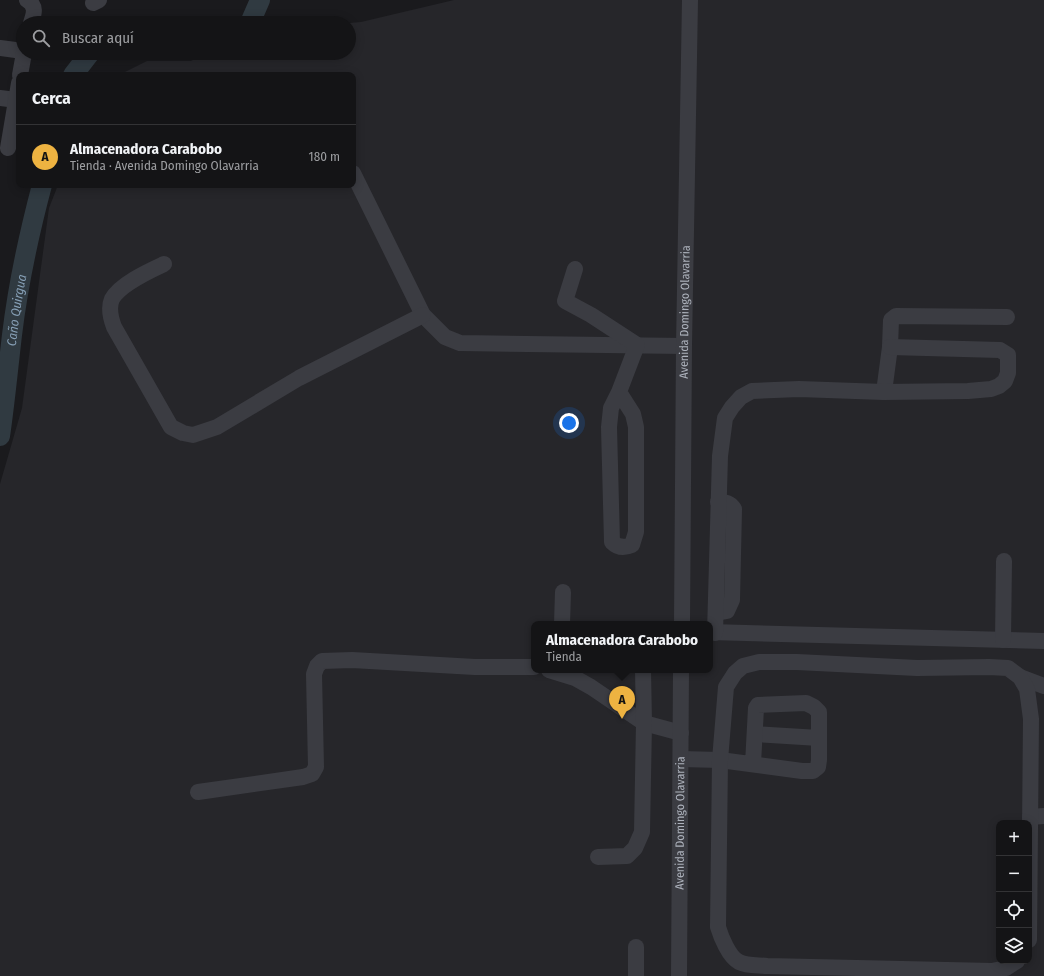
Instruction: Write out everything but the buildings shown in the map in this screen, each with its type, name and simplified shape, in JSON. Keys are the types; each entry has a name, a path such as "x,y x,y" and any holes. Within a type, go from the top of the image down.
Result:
{"street":[{"path":"27,0 33,4 34,7 32,16"},
{"name":"Avenida Domingo Olavarria","path":"682,621 684,346 690,0"},
{"path":"0,48 16,51"},
{"path":"21,72 23,60"},
{"path":"0,98 16,100 9,148"},
{"path":"356,179 424,315 444,337 460,343 684,346"},
{"path":"164,264 148,271 120,290 112,300 110,317 114,327 171,427 183,433 193,435 216,427 299,378 424,315"},
{"path":"575,269 565,301 591,315 637,345"},
{"path":"884,392 890,348 891,320 896,316 1007,318"},
{"path":"619,392 633,414 636,427 636,532 632,545 626,548 615,545 612,542 609,427 611,408 619,392 637,345"},
{"path":"890,348 1000,350 1008,355 1008,373 1005,381 999,386 991,389 968,391 884,392 799,389 752,391 741,397 725,418 720,456 718,502 726,502 731,504 734,509 732,600 727,611 716,612 713,633 1044,640"},
{"path":"1003,640 1004,561"},
{"path":"562,621 563,592"},
{"path":"198,792 303,777 312,774 316,767 314,674 317,666 322,661 352,660 475,667 531,667"},
{"path":"1012,964 1006,968 992,971 767,966 749,965 738,962 730,953 718,927 720,760 726,688 735,673 743,666 760,662 797,662 918,668 1008,668 1020,677 1044,686"},
{"path":"561,673 575,678 591,687 644,723 681,733"},
{"path":"598,857 626,856 635,848 642,832 644,723 643,673"},
{"name":"Avenida Domingo Olavarria","path":"679,976 681,673"},
{"path":"1020,677 1027,689 1031,719 1037,816 1030,928"},
{"path":"681,759 720,760 802,771 813,771 818,767 820,760 819,712 814,707 806,703 758,705 756,708 753,764"},
{"path":"755,734 819,738"},
{"path":"636,947 636,976"}],"shaded area":[{"path":"454,0 1044,0 1044,976 0,976 0,484 22,408 49,208 57,188 356,188 356,72 125,72 147,61 356,60 356,22"}],"waterway":[{"name":"Caño Quirgua","path":"253,16 260,0"},
{"name":"Caño Quirgua","path":"75,72 85,60"},
{"name":"Caño Quirgua","path":"0,436 17,297 28,241 41,188"}],"place":[{"name":"Almacenadora Carabobo","path":"622,719"}]}
